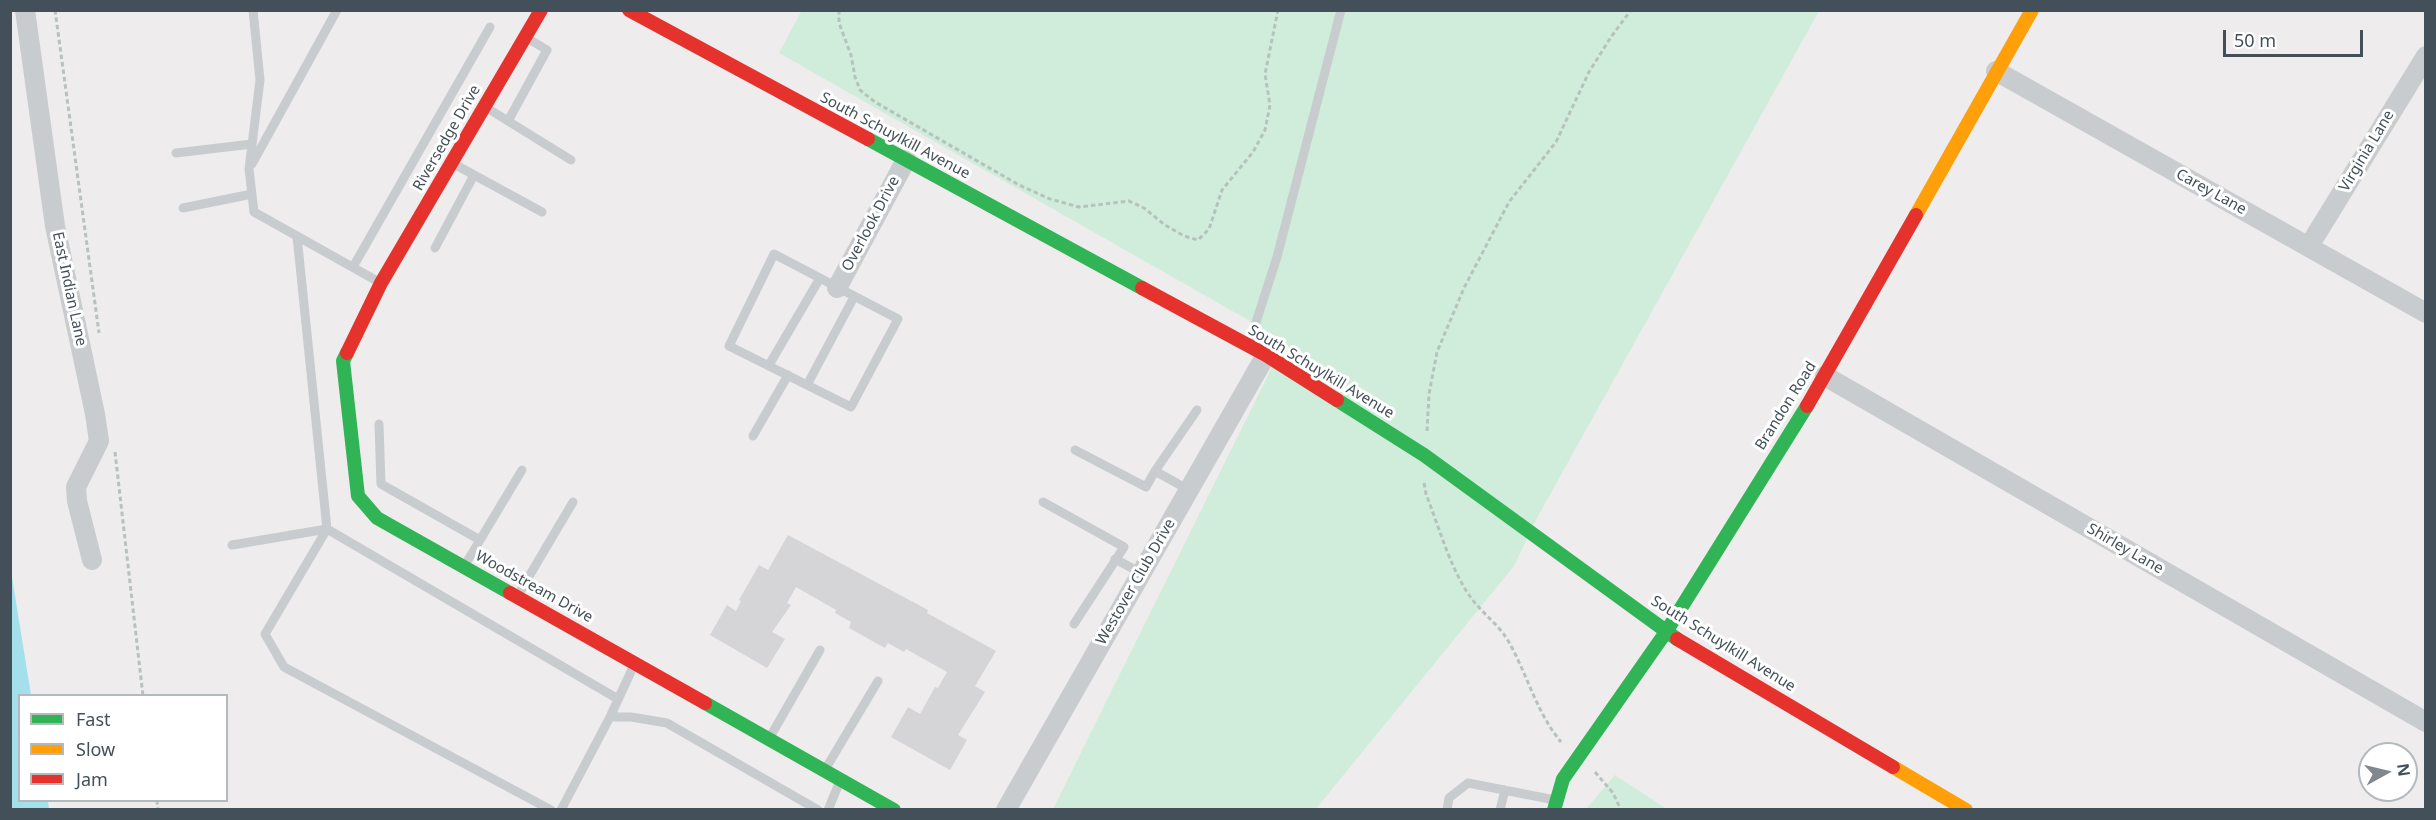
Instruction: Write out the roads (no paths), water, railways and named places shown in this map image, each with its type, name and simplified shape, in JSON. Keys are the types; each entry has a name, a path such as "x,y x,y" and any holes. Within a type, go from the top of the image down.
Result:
{"street":[{"name":"East Indian Lane","path":"25,10 55,226 98,432 99,441 76,487 77,501 92,560"},
{"name":"Riversedge Drive","path":"381,283 541,10"},
{"name":"South Schuylkill Avenue","path":"629,10 1266,355 1424,455 1666,632 1966,810"},
{"name":"Brandon Road","path":"1556,805 1563,779 1666,632 1825,376 2032,10"},
{"name":"Virginia Lane","path":"2309,246 2426,56"},
{"name":"Carey Lane","path":"1996,71 2426,314"},
{"name":"Overlook Drive","path":"837,288 906,160"},
{"name":"Woodstream Drive","path":"381,283 343,361 358,496 377,518 894,810"},
{"name":"Westover Club Drive","path":"1006,810 1266,355"},
{"name":"Shirley Lane","path":"1825,376 2426,722"}],"lane":[{"path":"253,10 260,80 249,169 254,212 381,283"},
{"path":"249,169 337,10"},
{"path":"1249,346 1277,257 1341,10"},
{"path":"353,267 490,27"},
{"path":"508,121 547,50 526,37"},
{"path":"484,107 571,160"},
{"path":"176,153 252,144"},
{"path":"452,163 542,212"},
{"path":"435,248 474,175"},
{"path":"183,208 252,194"},
{"path":"297,236 327,529 265,634 284,667 551,810"},
{"path":"774,254 898,319 851,407 768,365 729,346 774,254"},
{"path":"768,365 837,288"},
{"path":"807,385 837,288"},
{"path":"753,436 788,375"},
{"path":"1076,450 1146,488 1197,410"},
{"path":"379,424 381,484 480,540"},
{"path":"464,567 522,470"},
{"path":"1155,471 1189,490"},
{"path":"517,597 573,502"},
{"path":"1043,502 1124,547 1074,624"},
{"path":"232,545 327,529 618,699"},
{"path":"1115,560 1141,573"},
{"path":"769,739 820,650"},
{"path":"561,810 610,717 634,663"},
{"path":"825,770 878,681"},
{"path":"610,717 631,717 667,723 818,810"},
{"path":"828,810 841,780"},
{"path":"1447,810 1449,798 1468,783 1505,790 1556,805"},
{"path":"1500,810 1505,790"}],"water":[{"path":"11,571 31,694 18,694 18,802 48,802 49,809 11,809"}]}
